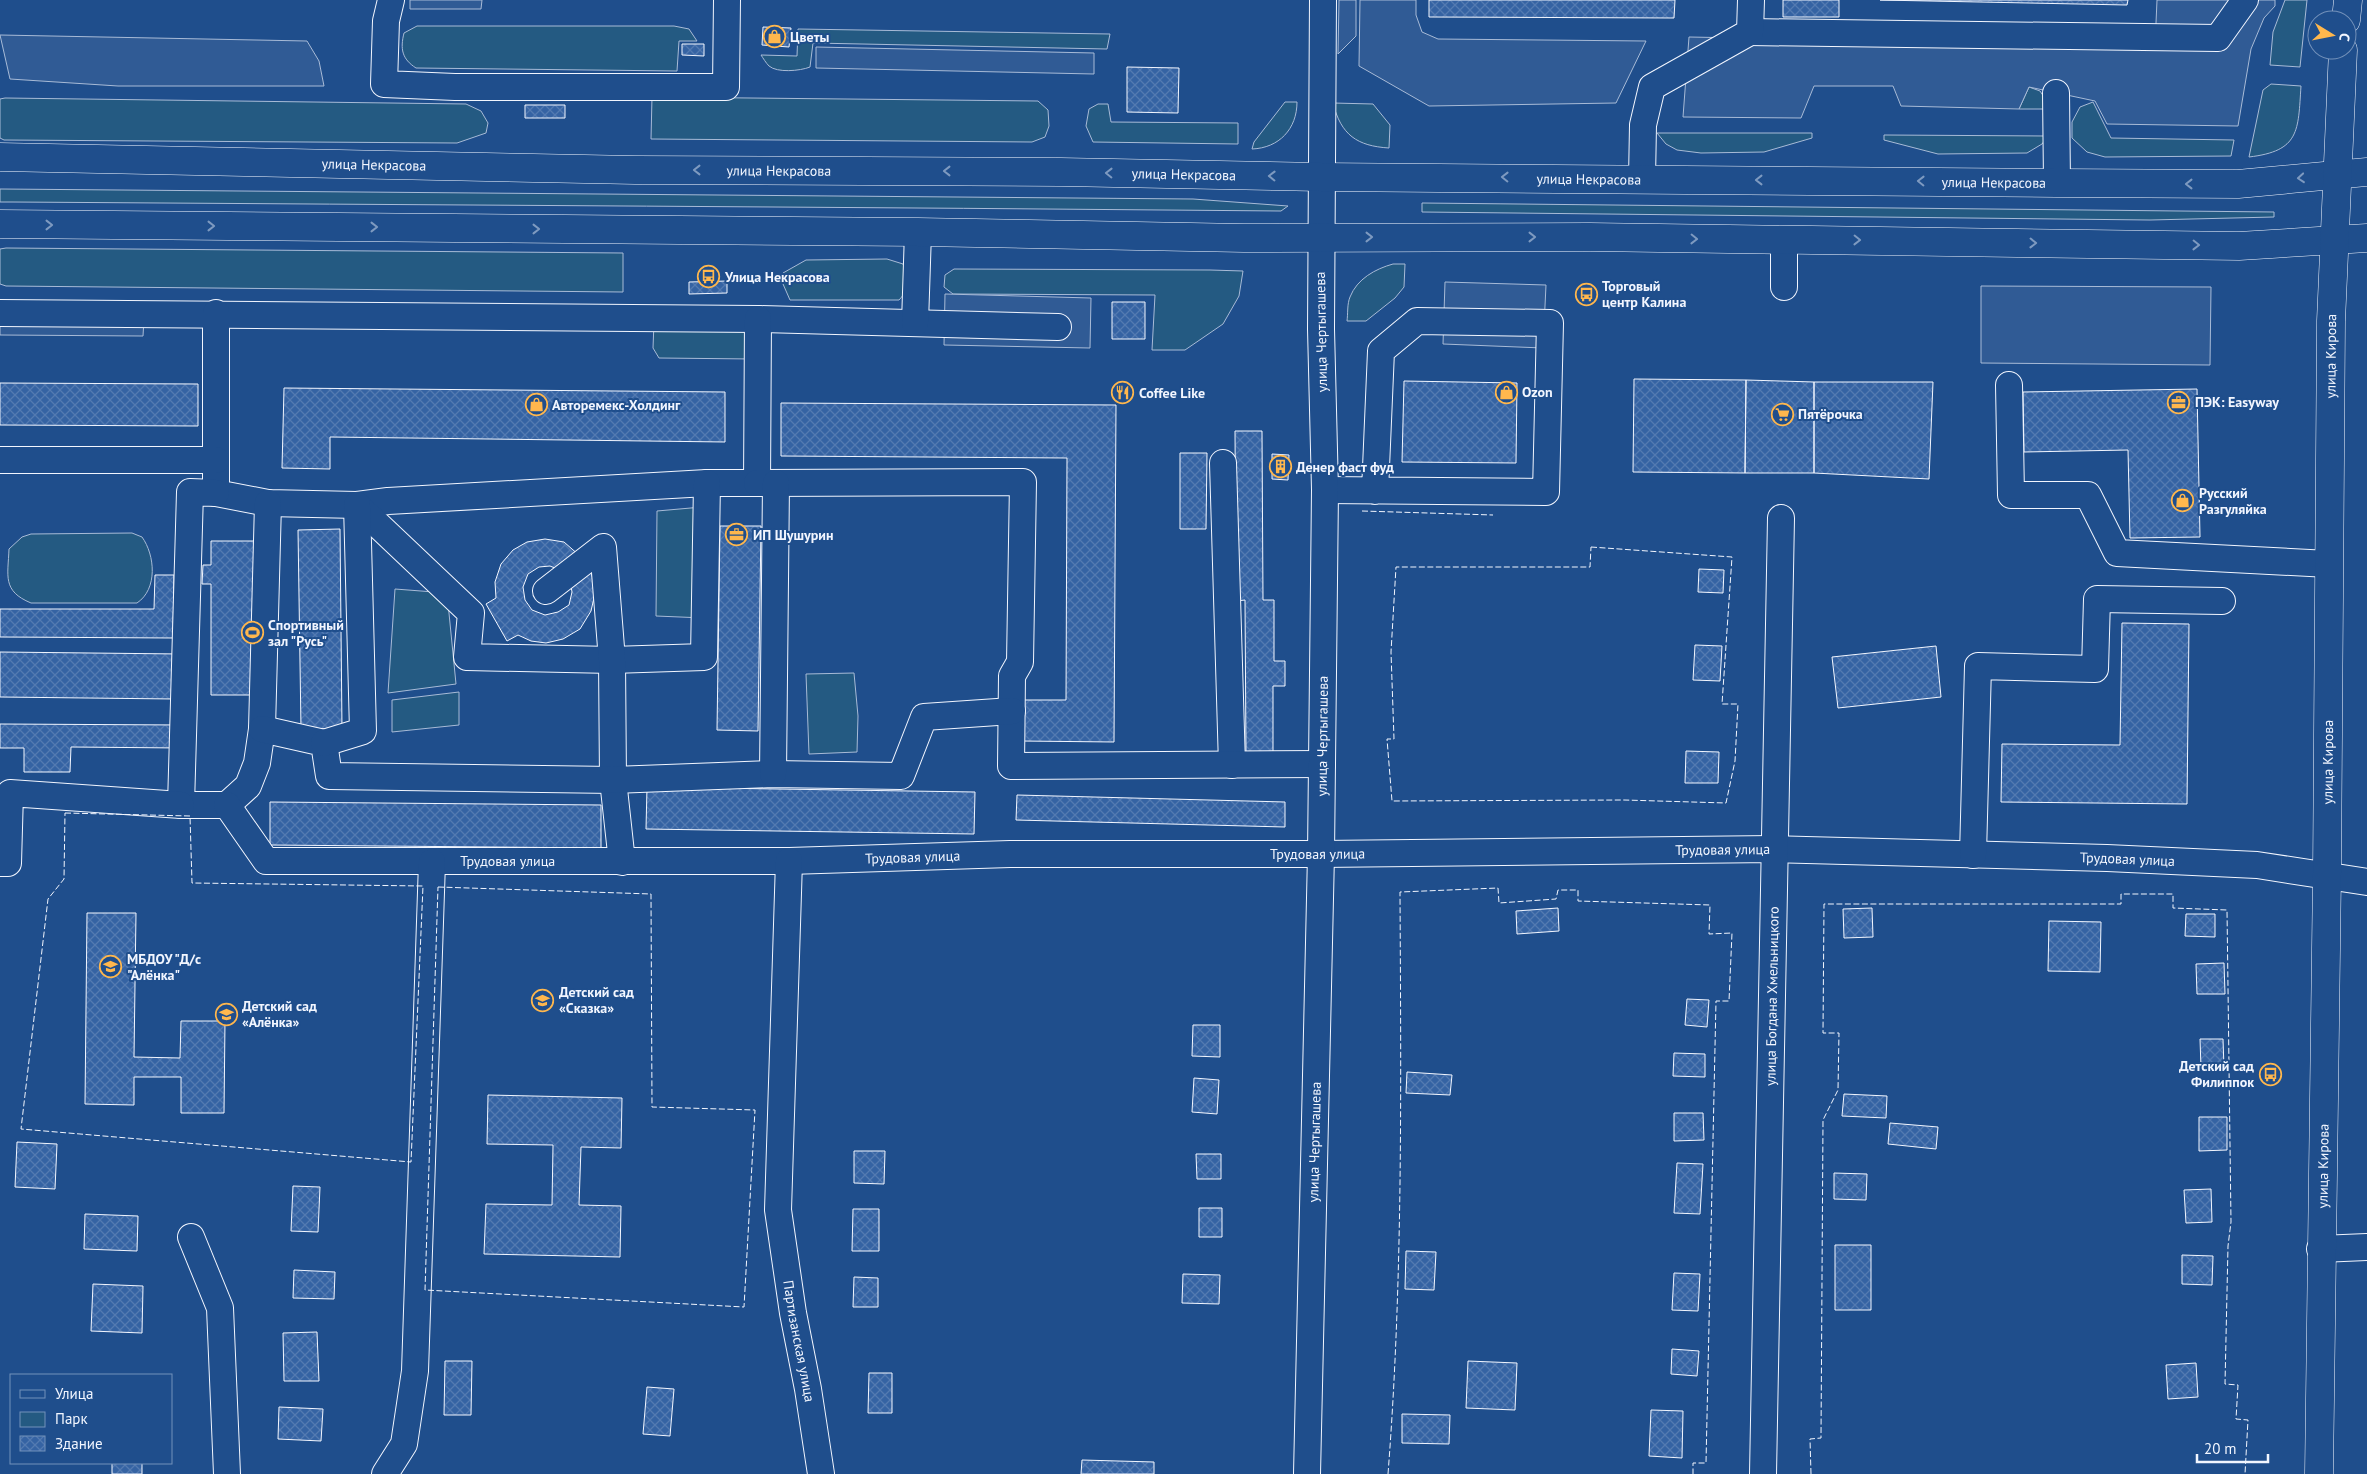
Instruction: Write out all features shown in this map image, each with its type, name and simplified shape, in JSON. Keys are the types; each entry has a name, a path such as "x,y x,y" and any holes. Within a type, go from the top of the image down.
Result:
{"main road":[{"name":"улица Кирова","path":"2318,1474 2327,874 2331,321 2342,60"},
{"name":"улица Некрасова","path":"0,157 635,170 1061,172 1321,177 2057,183 2238,184 2367,172"},
{"path":"0,224 918,232 1244,238 1784,240 2239,246 2367,238"}],"street":[{"path":"391,0 386,21 384,84 455,87 726,87 727,0"},
{"name":"улица Чертыгашева","path":"1307,1474 1322,764 1324,490 1321,177 1323,0"},
{"path":"1750,32 1751,0"},
{"path":"1642,179 1643,124 1652,87 1750,32 2218,38 2245,0"},
{"path":"2056,93 2057,183"},
{"path":"915,323 918,232"},
{"path":"1784,240 1784,287"},
{"path":"0,313 758,318 1058,327"},
{"path":"216,313 216,493"},
{"path":"758,318 767,483 774,774"},
{"path":"1324,490 1375,491 1546,492 1550,323 1417,321 1381,351 1375,491"},
{"path":"2010,385 2011,495 2088,495 2117,552 2329,564"},
{"path":"0,460 216,460"},
{"path":"1223,463 1232,765"},
{"path":"181,805 190,492 216,493 268,503 357,505 388,501 707,483 1023,482 1020,662 1012,676 1011,766 1322,764"},
{"path":"357,505 471,613 468,658 612,660 704,658 707,483"},
{"path":"0,863 8,863 10,792 181,805 227,805 248,786 257,763 262,729 268,503"},
{"path":"262,729 324,743 363,732 357,505"},
{"name":"улица Богдана Хмельницкого","path":"1762,1474 1781,518"},
{"path":"546,591 604,547 612,660 613,780 622,862"},
{"path":"1973,855 1978,666 2095,669 2097,599 2222,601"},
{"path":"324,743 329,776 613,780 774,774 901,776 924,717 1012,711"},
{"name":"Трудовая улица","path":"227,805 266,861 789,861 1010,854 1321,854 1773,849 2248,864 2327,874 2367,882"},
{"name":"Партизанская улица","path":"789,861 778,1210 821,1474"},
{"path":"385,1474 404,1444 414,1371 432,862"},
{"path":"191,1237 220,1308 227,1474"},
{"path":"2320,1249 2367,1248"}],"green space":[{"path":"2285,0 2307,0 2300,67 2270,65 2273,32"},
{"path":"417,26 674,26 689,29 697,41 679,41 677,71 416,68 405,57 402,44 404,33"},
{"path":"798,29 1110,34 1107,49 813,43 810,67 789,71 777,70 769,66 761,55 797,56"},
{"path":"2271,84 2301,86 2297,127 2287,144 2278,150 2249,157 2263,90"},
{"path":"2029,87 2040,91 2052,109 2019,109"},
{"path":"652,97 1038,101 1048,110 1049,126 1045,137 1032,142 651,139"},
{"path":"0,99 466,104 481,111 488,123 486,133 457,143 4,140 0,138"},
{"path":"1285,102 1297,102 1294,121 1290,128 1278,141 1262,148 1252,149 1254,142"},
{"path":"2093,102 2111,138 2234,140 2231,156 2105,157 2087,152 2072,138 2072,122 2080,107"},
{"path":"1333,103 1373,104 1390,125 1389,148 1368,145 1352,137 1341,123"},
{"path":"1098,104 1108,104 1111,122 1238,123 1238,144 1093,142 1086,126 1089,109"},
{"path":"1657,133 1812,133 1812,138 1764,152 1701,153 1677,150 1666,144"},
{"path":"1884,135 2048,136 2042,144 2027,153 1938,154 1884,140"},
{"path":"0,189 1193,199 1288,206 1281,211 0,202"},
{"path":"1422,203 2274,212 2274,217 2150,220 1422,212"},
{"path":"0,249 623,253 623,292 6,286 0,284"},
{"path":"887,259 903,264 907,275 908,287 899,300 790,300 783,284 783,273 806,260"},
{"path":"1393,264 1405,264 1404,287 1395,298 1366,321 1347,321 1349,300 1357,285 1373,272"},
{"path":"954,269 1243,271 1239,296 1223,324 1185,350 1152,350 1155,295 953,294 944,287 945,275"},
{"path":"654,322 746,323 753,359 659,358 653,348"},
{"path":"702,507 704,618 656,616 657,511"},
{"path":"132,533 142,537 152,562 151,581 144,597 137,603 31,603 15,593 11,588 8,575 9,549 22,537 31,534"},
{"path":"395,589 447,593 456,684 388,693"},
{"path":"854,673 858,716 857,752 809,754 806,674"},
{"path":"459,692 459,725 392,732 392,700"}],"shaded area":[{"path":"410,0 482,0 481,9 410,9"},
{"path":"1339,0 1356,0 1356,36 1338,54"},
{"path":"1360,0 1416,0 1416,15 1422,32 1438,39 1646,41 1616,103 1429,106 1359,66"},
{"path":"2157,0 2275,0 2275,6 2264,18 2251,49 2238,126 2107,124 2095,101 2029,87 2019,109 1901,106 1893,86 1814,86 1801,118 1683,117 1689,37 2155,46"},
{"path":"0,35 307,41 319,61 324,86 118,86 10,79"},
{"path":"816,47 1094,53 1094,74 816,68"},
{"path":"1445,282 1546,285 1543,348 1443,344"},
{"path":"1981,286 2211,287 2210,365 1981,363"},
{"path":"945,294 1091,298 1090,348 944,345"},
{"path":"0,318 144,319 143,336 0,335"}],"building":[{"path":"1429,0 1675,0 1674,18 1429,17"},
{"path":"1783,0 1839,0 1839,17 1783,17"},
{"path":"1880,0 2128,0 2127,5"},
{"path":"763,27 791,28 789,47 762,45"},
{"path":"682,44 704,44 704,56 682,55"},
{"path":"1127,67 1179,68 1178,113 1127,112"},
{"path":"525,105 565,105 565,118 525,118"},
{"path":"727,281 727,293 689,294 689,282"},
{"path":"1112,302 1145,302 1145,339 1112,339"},
{"path":"1634,379 1746,380 1745,473 1633,472"},
{"path":"1746,380 1814,382 1814,473 1745,473"},
{"path":"1404,381 1517,383 1516,463 1402,462"},
{"path":"1814,382 1933,382 1929,479 1814,473"},
{"path":"0,383 198,384 198,426 0,425"},
{"path":"284,388 725,392 725,442 330,437 330,469 282,468"},
{"path":"2197,389 2200,537 2130,538 2128,450 2024,452 2023,392"},
{"path":"781,403 1116,405 1114,742 1021,741 1021,700 1066,700 1067,458 781,456"},
{"path":"1235,431 1262,431 1263,600 1274,600 1274,661 1285,661 1285,686 1273,686 1273,754 1246,754 1245,600 1236,601"},
{"path":"1180,453 1207,453 1206,529 1180,529"},
{"name":"Денер фаст фуд","path":"1272,454 1289,455 1288,480 1272,479"},
{"path":"720,526 761,526 758,731 717,730"},
{"path":"340,529 342,729 301,729 298,530"},
{"path":"545,539 564,542 580,556 562,571 550,566 539,567 528,574 523,587 525,600 532,610 545,615 558,612 569,605 572,592 570,581 590,569 596,589 591,611 580,629 563,639 546,643 531,641 518,635 507,641 486,604 496,598 495,582 501,564 513,550 527,542"},
{"path":"211,541 258,541 258,695 211,695 211,584 202,584 203,565 211,565"},
{"path":"1699,569 1724,570 1723,593 1698,592"},
{"path":"155,575 174,575 173,638 0,637 0,609 154,609"},
{"path":"2122,623 2189,624 2187,804 2001,802 2002,744 2120,745"},
{"path":"1695,645 1722,646 1720,681 1693,680"},
{"path":"1936,646 1941,697 1838,708 1832,657"},
{"path":"0,652 181,654 174,699 0,697"},
{"path":"0,724 182,725 181,748 71,747 70,772 24,772 24,748 0,748"},
{"path":"1686,751 1719,752 1718,783 1685,783"},
{"path":"647,787 975,792 974,834 646,829"},
{"path":"1017,795 1285,802 1285,827 1016,820"},
{"path":"270,802 601,805 601,848 270,845"},
{"path":"1558,908 1559,931 1517,934 1516,911"},
{"path":"1872,908 1873,937 1844,938 1843,909"},
{"name":"МБДОУ \"Д/с \"Алёнка\"","path":"87,913 136,913 134,1057 180,1058 181,1021 225,1021 224,1113 181,1113 181,1077 134,1077 134,1105 85,1104"},
{"path":"2186,914 2215,914 2215,937 2185,936"},
{"path":"2049,921 2101,922 2100,972 2048,971"},
{"path":"2224,963 2225,994 2197,994 2196,964"},
{"path":"1687,999 1709,1000 1707,1027 1685,1025"},
{"path":"1193,1025 1220,1025 1220,1057 1192,1056"},
{"path":"2200,1039 2223,1039 2224,1068 2201,1068"},
{"path":"1674,1053 1705,1054 1705,1077 1673,1076"},
{"path":"1407,1072 1452,1075 1450,1095 1406,1093"},
{"path":"1194,1078 1219,1080 1217,1114 1192,1112"},
{"path":"1844,1094 1887,1096 1886,1118 1842,1116"},
{"path":"488,1095 622,1098 621,1148 581,1147 579,1205 621,1206 620,1257 484,1254 486,1204 552,1205 553,1145 487,1144"},
{"path":"1674,1113 1703,1113 1704,1140 1674,1141"},
{"path":"2199,1117 2227,1117 2227,1150 2199,1151"},
{"path":"1890,1123 1938,1127 1936,1149 1888,1144"},
{"path":"17,1142 57,1144 55,1189 15,1187"},
{"path":"854,1151 885,1151 884,1184 854,1183"},
{"path":"1196,1154 1221,1154 1221,1179 1197,1179"},
{"path":"1677,1163 1703,1164 1700,1214 1674,1213"},
{"path":"1834,1173 1867,1174 1866,1200 1834,1199"},
{"path":"293,1186 320,1187 318,1232 291,1231"},
{"path":"2211,1189 2212,1222 2186,1223 2184,1190"},
{"path":"1199,1208 1222,1208 1222,1237 1199,1237"},
{"path":"853,1209 879,1209 879,1251 852,1251"},
{"path":"85,1214 138,1216 137,1251 84,1249"},
{"path":"1835,1245 1871,1245 1871,1310 1835,1310"},
{"path":"1406,1251 1436,1252 1434,1290 1405,1289"},
{"path":"2182,1255 2213,1256 2212,1285 2182,1284"},
{"path":"294,1270 335,1272 334,1299 293,1298"},
{"path":"1674,1273 1700,1274 1698,1311 1672,1310"},
{"path":"1183,1274 1220,1275 1219,1304 1182,1303"},
{"path":"854,1277 878,1278 878,1307 853,1307"},
{"path":"93,1284 143,1286 142,1333 91,1331"},
{"path":"317,1332 319,1381 284,1381 283,1333"},
{"path":"1672,1349 1699,1351 1697,1376 1671,1374"},
{"path":"445,1361 472,1361 471,1415 444,1415"},
{"path":"1468,1361 1517,1363 1515,1410 1466,1408"},
{"path":"2196,1363 2198,1397 2168,1399 2166,1365"},
{"path":"869,1373 892,1373 892,1413 868,1413"},
{"path":"647,1387 674,1389 670,1436 643,1434"},
{"path":"279,1407 323,1409 321,1441 278,1439"},
{"path":"1651,1410 1683,1411 1682,1458 1649,1456"},
{"path":"1402,1414 1450,1415 1449,1444 1402,1443"},
{"path":"1082,1460 1154,1462 1154,1474 1081,1474"},
{"path":"112,1464 142,1464 142,1474 112,1474"}],"fence":[{"path":"1362,511 1493,515"},
{"path":"1591,547 1732,557 1722,704 1738,704 1735,761 1726,803 1624,800 1392,801 1387,739 1394,739 1391,652 1396,567 1590,567 1591,547"},
{"path":"65,813 190,816 192,883 423,886 411,1162 21,1129 48,899 64,879 65,813"},
{"path":"438,887 651,894 652,1107 755,1110 744,1307 425,1290 438,887"},
{"path":"1388,1474 1399,1256 1401,1111 1400,892 1498,888 1499,903 1556,899 1558,890 1578,890 1578,901 1710,905 1709,934 1732,933 1729,1001 1716,1001 1706,1463 1693,1463 1693,1474"},
{"path":"1811,1474 1810,1439 1821,1438 1823,1120 1838,1090 1839,1033 1823,1033 1824,904 2121,904 2121,894 2173,894 2173,908 2227,910 2231,1222 2228,1246 2225,1384 2238,1385 2236,1419 2248,1420 2245,1474"}],"place":[{"name":"Цветы","path":"774,37"},
{"name":"Улица Некрасова","path":"709,277"},
{"name":"Торговый центр Калина","path":"1586,294"},
{"name":"Ozon","path":"1506,392"},
{"name":"Coffee Like","path":"1123,393"},
{"name":"ПЭК: Easyway","path":"2179,402"},
{"name":"Авторемекс-Холдинг","path":"536,405"},
{"name":"Пятёрочка","path":"1782,414"},
{"name":"Денер фаст фуд","path":"1280,467"},
{"name":"Русский Разгуляйка","path":"2183,501"},
{"name":"ИП Шушурин","path":"737,535"},
{"name":"Спортивный зал \"Русь\"","path":"252,633"},
{"name":"МБДОУ \"Д/с \"Алёнка\"","path":"111,967"},
{"name":"Детский сад «Сказка»","path":"543,1000"},
{"name":"Детский сад «Алёнка»","path":"226,1014"},
{"name":"Детский сад Филиппок","path":"2270,1074"}]}
